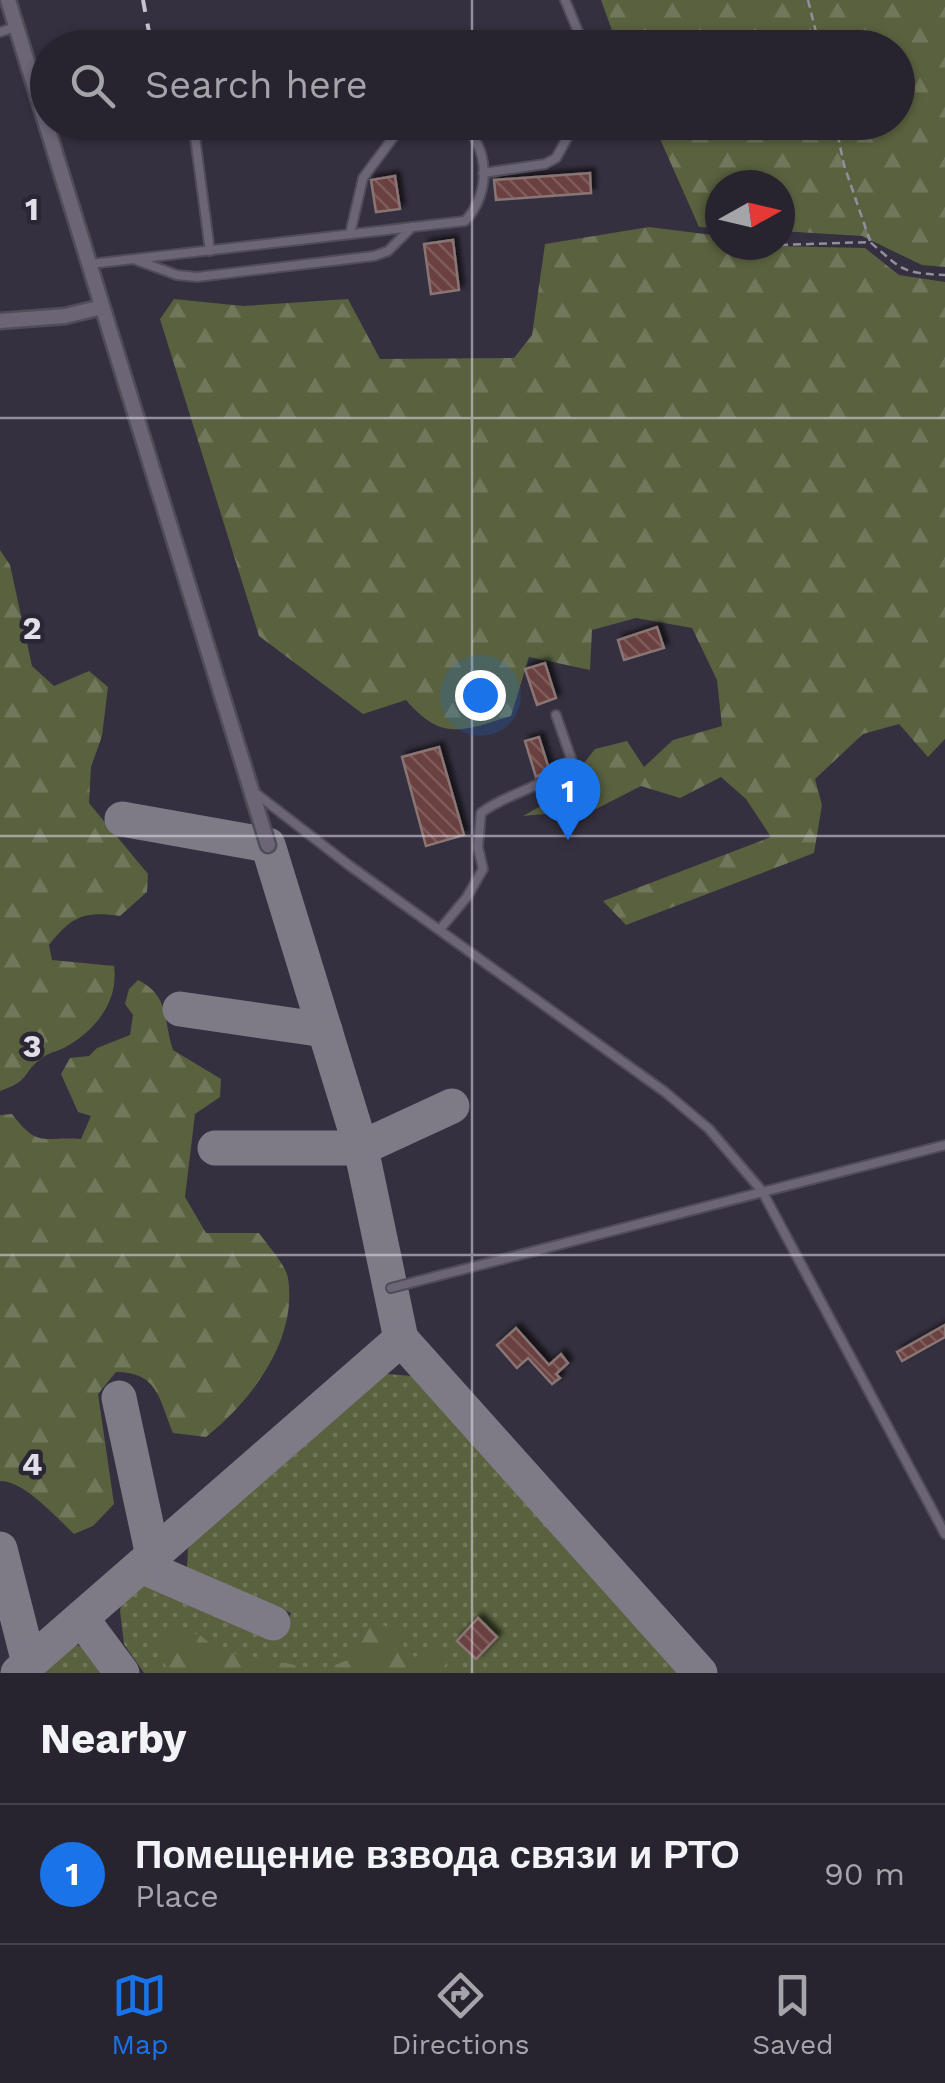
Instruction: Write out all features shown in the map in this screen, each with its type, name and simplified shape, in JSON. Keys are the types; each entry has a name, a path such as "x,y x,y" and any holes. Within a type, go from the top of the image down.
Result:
{"street":[{"path":"8,0 30,72"},
{"path":"51,140 268,845"},
{"path":"0,321 65,316 102,307"}],"lane":[{"path":"564,0 577,30"},
{"path":"0,32 16,27"},
{"path":"195,140 210,251"},
{"path":"350,234 363,178 390,140"},
{"path":"90,264 465,221 479,206 484,183 475,140"},
{"path":"483,172 544,164 556,158 566,140"},
{"path":"134,259 177,275 197,277 374,256 388,251 412,227"},
{"path":"441,928 468,897 483,869 478,847 482,813 496,802 560,773 570,758 556,715"},
{"path":"251,789 709,1128 762,1191 945,1534"},
{"path":"391,1288 945,1145"}],"path":[{"path":"808,0 816,30"},
{"path":"840,140 870,242 895,266 911,273 945,275"},
{"path":"795,244 870,242"}],"green space":[{"path":"601,0 945,0 945,267 922,265 862,236 795,232 795,170 705,170 705,227 699,227 661,140 915,140 915,30 612,30"},
{"path":"649,227 705,234 705,260 795,260 795,247 865,248 899,275 945,282 945,739 928,757 899,724 863,734 815,779 822,805 814,853 626,925 603,901 771,837 746,799 721,777 680,798 641,786 596,809 523,816 557,797 595,749 627,741 644,767 673,740 722,726 717,680 692,628 636,618 592,630 590,670 529,657 511,716 479,726 442,727 406,700 363,714 259,636 160,319 174,299 243,306 348,299 380,359 514,358 532,335 545,244"},
{"path":"0,550 10,565 32,666 54,686 89,671 108,687 102,736 91,767 89,803 148,874 147,892 120,916 97,914 80,918 49,945 52,960 114,966 113,992 86,1033 44,1056 22,1080 0,1091"},
{"path":"138,980 156,993 160,1001 173,1050 221,1079 220,1097 195,1114 185,1197 206,1233 259,1233 286,1272 289,1301 286,1324 268,1367 239,1406 206,1437 173,1433 149,1382 130,1373 116,1372 98,1394 114,1504 93,1526 74,1534 29,1493 0,1481 0,1115 12,1114 35,1136 81,1139 91,1116 78,1112 61,1074 70,1058 89,1056 97,1048 130,1035 133,1015 125,1004 129,989"},
{"path":"375,1373 412,1376 678,1673 144,1673 124,1644 120,1611 122,1599 131,1589 160,1584 281,1639 291,1613 187,1568 188,1549 194,1535"},
{"path":"377,1623 402,1633 404,1649 415,1657 432,1644 448,1654 444,1673 173,1673 162,1654 167,1632 181,1630 200,1635 219,1651 323,1670 350,1659 360,1631"},
{"path":"71,1642 103,1658 114,1673 36,1673"}],"building":[{"path":"590,173 591,193 496,200 494,180"},
{"path":"395,176 400,209 376,212 371,180"},
{"path":"453,240 459,290 431,294 424,244"},
{"path":"657,627 664,648 624,660 618,640"},
{"path":"545,663 556,698 537,705 525,669"},
{"path":"539,737 549,769 536,777 525,741"},
{"path":"439,747 464,835 426,846 402,757"},
{"path":"945,1325 945,1337 902,1361 897,1352"},
{"path":"516,1328 549,1365 561,1354 568,1363 556,1374 560,1378 552,1384 528,1358 517,1368 497,1345"},
{"path":"478,1618 497,1637 476,1659 457,1641"}],"taxiway":[{"path":"122,819 268,845 361,1148 401,1339"},
{"path":"180,1009 325,1030"},
{"path":"215,1148 361,1148 452,1106"},
{"path":"18,1673 401,1339 700,1673"},
{"path":"119,1398 153,1556"},
{"path":"0,1549 29,1663"},
{"path":"141,1566 273,1623"},
{"path":"81,1618 122,1673"}],"railway":[{"path":"143,0 149,30"}],"place":[{"name":"Помещение взвода связи и РТО","path":"568,840"}]}
